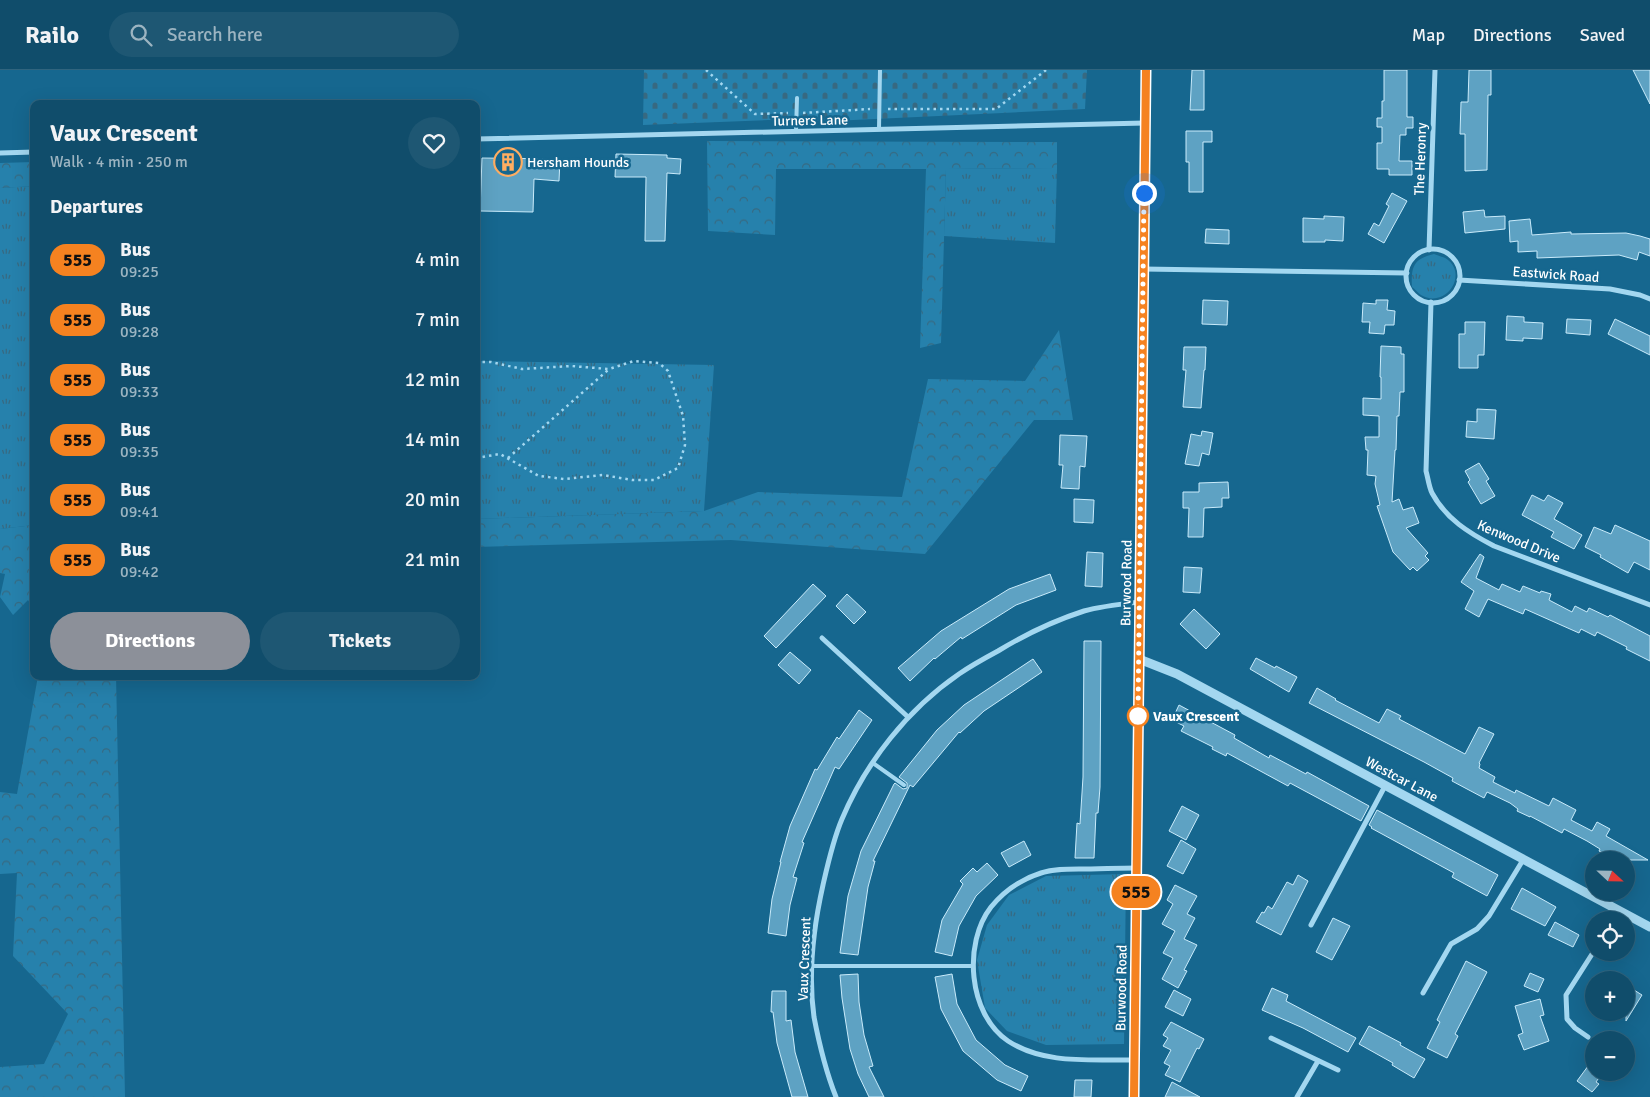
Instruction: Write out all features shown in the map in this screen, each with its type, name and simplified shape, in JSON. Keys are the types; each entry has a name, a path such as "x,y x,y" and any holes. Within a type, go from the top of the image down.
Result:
{"street":[{"name":"Burwood Road","path":"1134,1097 1146,70"},
{"name":"The Heronry","path":"1429,250 1435,70"},
{"name":"Turners Lane","path":"480,139 1145,123"},
{"path":"0,153 30,152"},
{"path":"1429,250 1441,250 1454,259 1459,268 1459,280 1452,295 1440,302 1431,302 1420,300 1413,294 1409,289 1406,277 1407,272 1408,266 1418,254 1429,250"},
{"path":"1143,269 1407,272"},
{"name":"Eastwick Road","path":"1459,280 1610,289 1650,299"},
{"name":"Kenwood Drive","path":"1431,302 1426,471 1431,492 1441,507 1455,523 1474,536 1494,546 1650,605"},
{"name":"Vaux Crescent","path":"836,1097 814,1016 813,966 817,914 830,856 842,820 853,796 873,763 908,717 959,674 1036,629 1086,611 1140,602"},
{"path":"822,638 908,717"},
{"name":"Westcar Lane","path":"1139,660 1176,674 1620,911"},
{"path":"1311,925 1385,786"},
{"path":"1423,993 1451,944 1477,928 1489,916 1523,860"},
{"path":"1134,1060 1058,1059 1034,1054 1007,1040 989,1023 978,1001 973,966 975,946 981,926 990,908 1015,885 1042,872 1136,868"},
{"name":"Westcar Lane","path":"1635,919 1650,927"},
{"path":"1585,1035 1566,1019 1566,995 1588,961"},
{"path":"1271,1038 1338,1070"},
{"path":"1298,1097 1318,1060"}],"lane":[{"path":"879,129 880,70"},
{"path":"796,131 798,98"},
{"path":"873,763 904,785"},
{"path":"813,966 973,966"}],"path":[{"path":"480,362 491,362 522,369 571,366 609,369 634,361 659,362 668,371 683,416 686,445 678,468 654,480 632,480 603,475 564,478 539,476 500,454 480,457"},
{"path":"508,458 609,369"}],"green space":[{"path":"644,70 1087,70 1085,109 832,121 768,120 643,125"},
{"path":"707,141 1057,142 1057,168 946,169 941,343 920,348 926,169 776,169 775,235 708,231"},
{"path":"30,162 30,186 0,188 0,163"},
{"path":"1057,168 1055,243 944,236 946,169"},
{"path":"30,186 30,525 0,529 0,188"},
{"path":"1434,254 1448,260 1454,267 1456,274 1455,282 1451,289 1438,298 1430,298 1421,295 1412,287 1412,274 1418,261"},
{"path":"1059,330 1073,420 1034,420 925,554 731,540 480,547 480,519 704,511 758,492 902,497 928,379 1025,381"},
{"path":"480,361 714,365 704,511 480,519"},
{"path":"30,525 30,603 28,600 13,615 0,597 5,574 0,573 0,529"},
{"path":"37,680 116,680 125,1097 0,1097 0,1067 44,1064 68,1014 13,956 17,873 0,874 0,792 17,794"},
{"path":"1126,874 1124,1044 1046,1045 1007,1031 985,1008 977,960 987,925 1009,895 1046,876"}],"building":[{"path":"1192,70 1204,70 1204,110 1190,110"},
{"path":"1384,70 1407,70 1407,117 1413,117 1413,128 1406,128 1406,135 1400,135 1399,161 1412,161 1412,175 1389,175 1389,169 1377,169 1377,143 1382,143 1382,127 1377,127 1377,118 1382,118"},
{"path":"1469,70 1491,70 1491,95 1488,95 1487,170 1465,171 1465,134 1460,134 1461,102 1468,102"},
{"path":"1633,70 1650,70 1650,104"},
{"path":"1186,131 1212,131 1212,142 1203,142 1203,192 1189,192 1189,162 1186,162"},
{"path":"616,154 667,155 667,158 681,159 680,174 667,173 665,241 645,241 646,177 615,177"},
{"path":"482,158 560,159 559,181 534,179 533,212 480,211"},
{"path":"1392,193 1407,201 1384,243 1368,234 1374,223 1379,226 1389,206 1386,204"},
{"path":"1484,210 1485,217 1505,216 1505,229 1465,233 1463,212"},
{"path":"1324,216 1344,217 1343,241 1303,242 1303,218 1324,219"},
{"path":"1530,219 1532,235 1571,232 1571,234 1626,233 1650,239 1650,256 1639,252 1637,260 1619,255 1537,258 1537,251 1518,252 1518,241 1510,242 1509,221"},
{"path":"1206,229 1229,230 1229,244 1205,243"},
{"path":"1203,300 1228,301 1227,325 1202,324"},
{"path":"1376,300 1388,300 1387,310 1395,311 1394,325 1385,325 1384,334 1369,333 1370,322 1362,322 1363,303 1376,304"},
{"path":"1507,316 1524,317 1524,322 1543,323 1542,339 1523,338 1523,341 1506,340"},
{"path":"1567,319 1591,320 1590,335 1566,333"},
{"path":"1615,319 1650,336 1650,355 1608,334"},
{"path":"1465,322 1485,322 1484,355 1478,355 1478,368 1459,368 1459,334 1465,334"},
{"path":"1381,346 1401,347 1401,354 1404,354 1404,392 1400,392 1399,416 1397,416 1392,502 1399,499 1403,510 1413,507 1419,523 1406,528 1428,553 1425,556 1429,560 1417,571 1413,567 1410,570 1393,552 1377,506 1380,505 1375,484 1376,476 1367,475 1368,450 1366,450 1365,437 1379,437 1379,416 1363,415 1363,398 1381,399"},
{"path":"1184,347 1206,347 1201,408 1183,407 1186,370 1183,370"},
{"path":"1477,409 1496,410 1494,439 1466,437 1467,421 1477,422"},
{"path":"1202,431 1213,433 1209,455 1202,453 1199,466 1185,464 1191,434 1201,436"},
{"path":"1060,435 1087,436 1085,467 1080,466 1079,489 1061,488 1063,465 1059,465"},
{"path":"1479,463 1489,479 1486,481 1495,496 1481,504 1468,482 1470,480 1465,471"},
{"path":"1228,482 1229,498 1222,498 1222,507 1204,508 1203,537 1188,537 1189,508 1183,508 1183,492 1199,492 1199,483"},
{"path":"1532,495 1544,501 1548,495 1563,503 1554,519 1582,535 1574,549 1551,537 1554,532 1522,515"},
{"path":"1074,499 1094,500 1093,523 1074,522"},
{"path":"1615,525 1650,541 1650,570 1634,562 1628,573 1585,547 1594,527 1611,534"},
{"path":"1087,552 1103,553 1102,587 1085,586"},
{"path":"1480,554 1484,557 1476,578 1499,590 1502,584 1520,592 1523,586 1540,593 1541,591 1551,594 1549,600 1572,612 1575,606 1587,612 1589,608 1608,617 1610,615 1650,636 1650,661 1597,632 1595,636 1581,629 1579,633 1525,609 1523,614 1488,599 1479,617 1465,609 1474,591 1461,582"},
{"path":"1184,567 1202,568 1200,593 1183,592"},
{"path":"1050,574 1056,590 1016,605 962,639 961,637 934,658 910,681 898,668 941,631 1009,589"},
{"path":"813,584 826,596 776,648 764,636"},
{"path":"847,594 866,612 854,624 836,606"},
{"path":"1194,609 1220,634 1206,649 1180,624"},
{"path":"1084,641 1101,641 1100,787 1098,813 1096,813 1094,858 1075,858 1077,823 1080,824 1083,777"},
{"path":"790,652 811,670 799,684 778,665"},
{"path":"1256,658 1297,677 1289,692 1250,669"},
{"path":"1033,659 1042,672 984,711 959,732 913,787 910,785 873,861 875,861 868,887 858,955 840,953 848,896 861,851 894,784 903,789 907,788 907,783 899,777 937,730 964,705"},
{"path":"1317,688 1335,700 1379,723 1387,709 1401,716 1399,719 1465,754 1479,727 1494,734 1479,763 1479,768 1495,777 1493,782 1515,793 1516,790 1549,806 1553,798 1576,810 1571,820 1592,831 1597,822 1610,829 1606,836 1632,851 1599,851 1600,849 1587,841 1564,829 1562,833 1517,811 1518,809 1510,803 1487,792 1484,798 1452,781 1453,778 1424,762 1309,703"},
{"path":"1179,705 1235,735 1234,738 1269,758 1270,755 1306,774 1307,772 1369,806 1361,821 1290,783 1288,786 1227,753 1226,756 1212,749 1213,747 1181,731 1184,726 1172,720"},
{"path":"859,710 872,720 839,769 835,767 802,842 804,843 793,877 797,878 790,905 786,936 768,933 772,899 790,826 815,769 817,770 837,737 839,739"},
{"path":"1182,806 1199,815 1186,840 1169,831"},
{"path":"1377,810 1498,875 1487,896 1452,877 1454,873 1371,828 1369,825"},
{"path":"1181,840 1196,849 1183,874 1167,866"},
{"path":"1024,841 1031,855 1009,867 1001,853"},
{"path":"1635,853 1648,860 1635,860"},
{"path":"987,863 998,875 976,896 959,926 952,956 935,952 942,920 963,884 960,881 973,868 977,872"},
{"path":"1298,875 1308,881 1281,935 1256,922 1268,906 1272,909 1287,882 1293,885"},
{"path":"1175,885 1197,896 1187,914 1195,918 1184,939 1197,945 1184,970 1187,971 1178,988 1162,979 1173,958 1163,953 1175,931 1162,924 1173,904 1167,900"},
{"path":"1522,888 1556,907 1545,926 1511,909"},
{"path":"1333,918 1350,926 1332,960 1316,952"},
{"path":"1555,922 1579,935 1573,947 1548,935"},
{"path":"1466,961 1487,972 1455,1034 1458,1036 1447,1058 1427,1048 1440,1022 1437,1020"},
{"path":"1530,973 1544,979 1538,992 1524,986"},
{"path":"858,974 859,1002 864,1035 873,1066 869,1067 884,1097 869,1097 858,1074 850,1049 840,975"},
{"path":"952,974 957,1004 976,1040 1005,1065 1028,1076 1021,1091 997,1080 963,1051 941,1009 935,977"},
{"path":"1272,988 1288,995 1286,1001 1356,1038 1348,1052 1303,1028 1262,1010"},
{"path":"1174,990 1191,999 1183,1016 1165,1007"},
{"path":"772,991 786,991 786,1021 791,1020 795,1052 808,1097 792,1097 777,1043 773,1012 771,1012"},
{"path":"1635,991 1642,995 1635,1006"},
{"path":"1540,999 1544,1015 1540,1016 1549,1041 1524,1050 1518,1035 1523,1033 1515,1006"},
{"path":"1171,1022 1204,1039 1199,1049 1197,1048 1180,1082 1165,1075 1170,1066 1164,1063 1171,1050 1163,1046 1168,1038 1163,1035"},
{"path":"1369,1026 1401,1043 1400,1045 1425,1059 1414,1078 1392,1065 1393,1063 1359,1044"},
{"path":"1585,1070 1585,1081 1597,1081 1599,1084 1592,1092 1577,1081"},
{"path":"1075,1080 1092,1080 1091,1097 1074,1097"},
{"path":"1172,1082 1200,1097 1165,1097"}],"bus line":[{"name":"555","path":"1134,1097 1146,70"}],"place":[{"name":"Hersham Hounds","path":"508,162"},
{"name":"Vaux Crescent","path":"1138,716"}],"route":[{"path":"1138,716 1144,193"}]}
